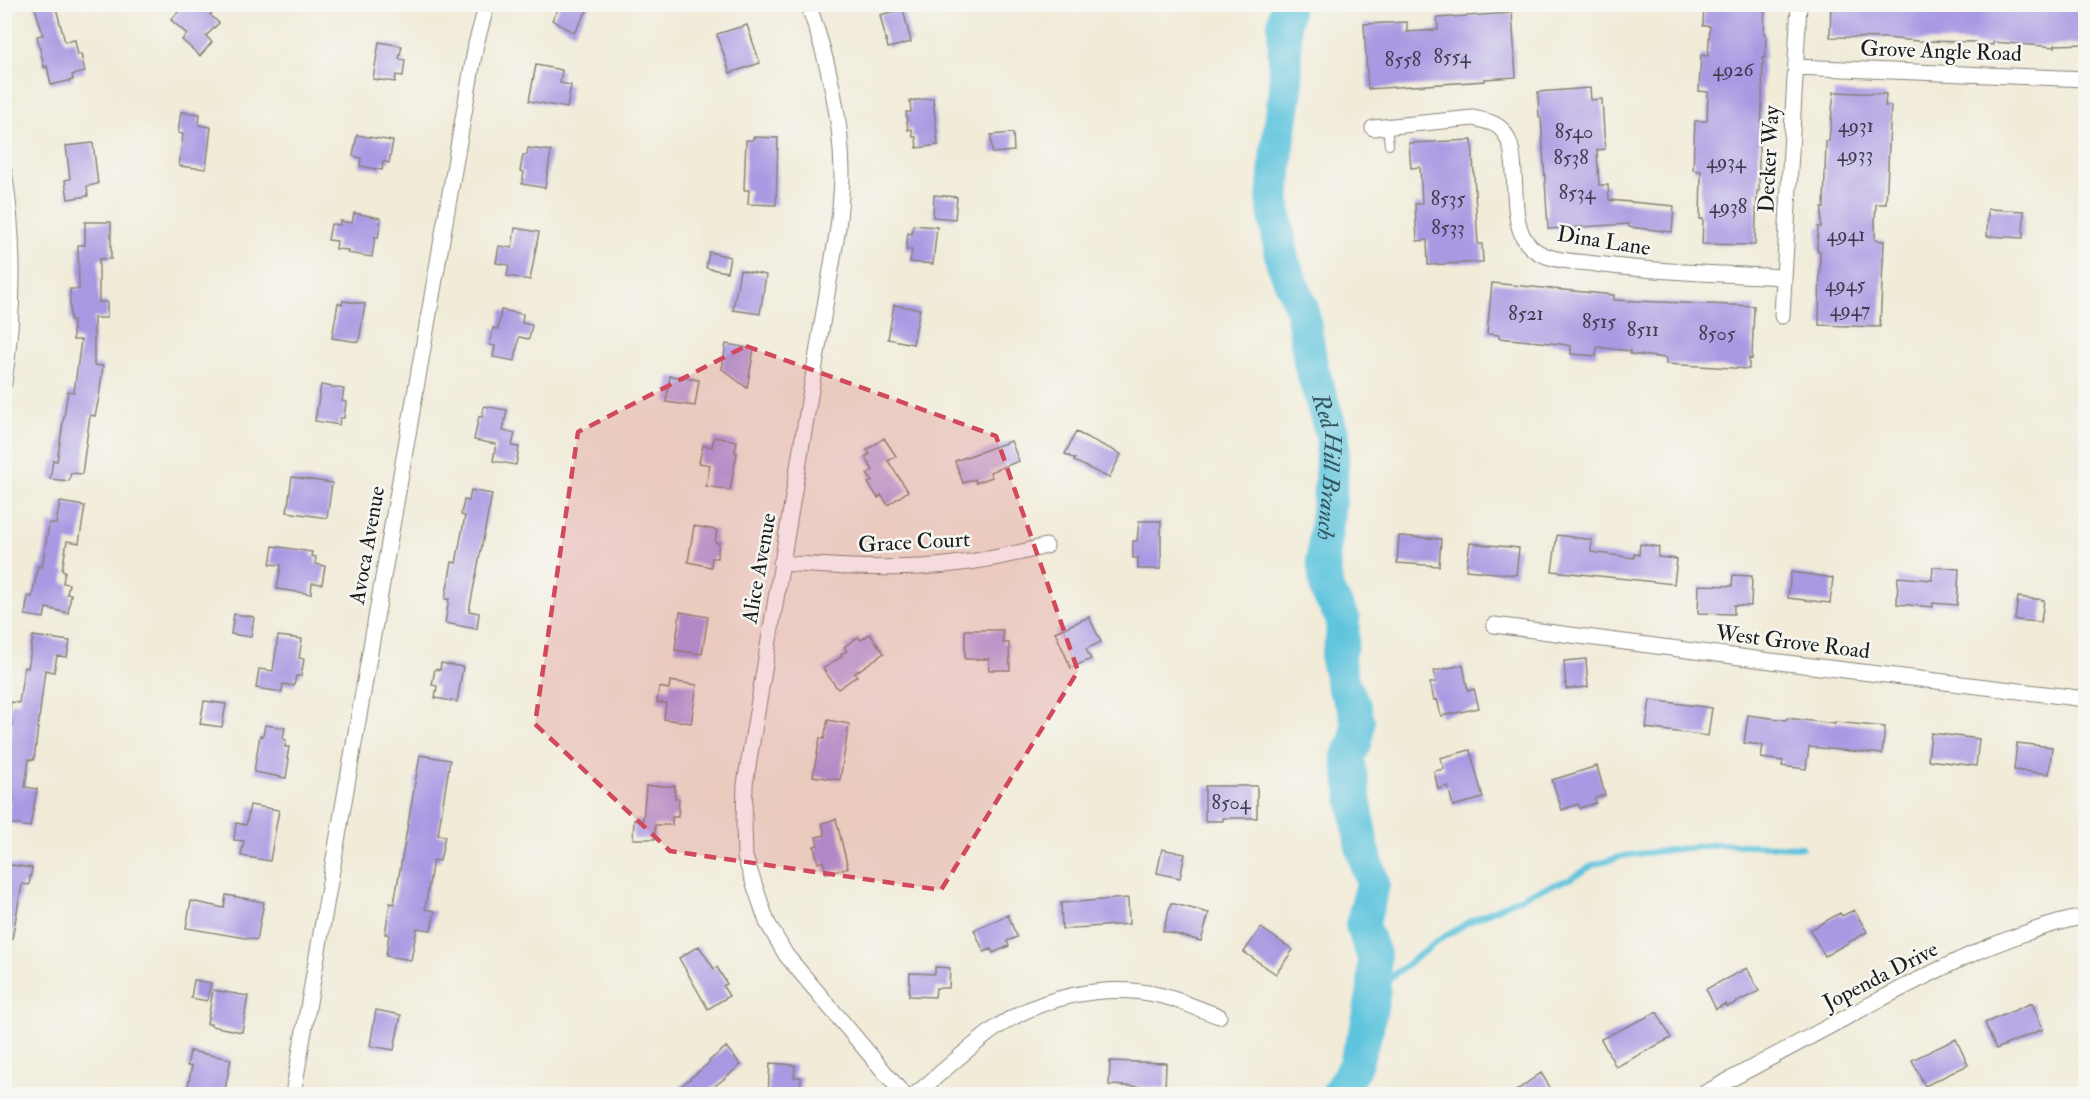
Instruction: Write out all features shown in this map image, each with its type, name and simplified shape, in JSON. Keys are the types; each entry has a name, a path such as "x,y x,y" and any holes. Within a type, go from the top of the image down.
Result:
{"street":[{"name":"Avoca Avenue","path":"293,1095 476,44 487,4"},
{"name":"Alice Avenue","path":"808,4 832,82 842,174 838,228 745,784 745,857 767,922 786,955 903,1095"},
{"name":"Decker Way","path":"1782,316 1799,4"},
{"name":"Grove Angle Road","path":"1796,67 2085,79"},
{"name":"Dina Lane","path":"1380,127 1473,118 1499,127 1508,138 1518,228 1532,249 1555,259 1643,270 1784,277"},
{"path":"4,171 11,252 10,308 4,383"},
{"name":"Grace Court","path":"782,563 868,568 921,567 1003,557 1047,546"},
{"name":"West Grove Road","path":"1494,625 2085,699"},
{"name":"Jopenda Drive","path":"1704,1095 1932,972 1991,946 2050,924 2085,916"},
{"path":"916,1095 994,1030 1024,1012 1056,1000 1089,992 1126,990 1164,996 1219,1016"}],"lane":[{"path":"1380,127 1389,145"}],"highlighted area":[{"path":"746,346 996,436 1078,671 941,890 670,851 535,724 578,432"}],"building":[{"path":"34,4 55,4 65,42 75,40 85,72 72,75 73,80 51,85 37,36 43,35"},
{"path":"185,4 219,4 210,15 219,23 206,36 212,42 200,56 182,40 187,34 171,20"},
{"path":"561,4 591,4 574,33 552,20"},
{"path":"1704,4 1765,4 1764,34 1766,34 1755,245 1702,244 1701,171 1693,170 1695,121 1707,121 1708,92 1699,91 1701,55 1708,56 1710,26 1703,26"},
{"path":"1831,4 2085,4 2085,44 2055,45 2055,47 1993,42 1993,45 1974,44 1975,42 1830,37"},
{"path":"903,9 911,42 888,48 880,15"},
{"path":"1512,13 1516,77 1368,89 1364,24 1407,22 1407,32 1438,30 1437,18"},
{"path":"747,25 760,63 730,73 717,34"},
{"path":"379,42 402,46 399,59 405,60 403,76 396,75 395,82 373,79"},
{"path":"536,65 562,70 560,83 571,85 567,108 529,101"},
{"path":"1590,88 1591,100 1602,99 1605,149 1597,150 1599,185 1608,185 1609,200 1674,206 1672,232 1629,227 1629,224 1548,229 1538,92"},
{"path":"1834,92 1886,94 1885,106 1891,106 1886,204 1876,204 1875,222 1875,240 1884,241 1880,327 1819,325 1818,227 1821,227 1822,208 1824,208 1826,141 1829,141"},
{"path":"933,98 938,145 917,148 916,137 913,137 912,129 908,130 906,112 911,112 910,101"},
{"path":"181,112 200,114 199,125 211,127 206,169 179,166 183,134 178,133"},
{"path":"1013,133 1014,151 992,153 991,135"},
{"path":"357,135 393,141 389,163 383,161 382,170 360,166 361,158 353,156"},
{"path":"753,137 778,138 776,205 748,204 749,190 744,190 746,140 753,140"},
{"path":"1472,140 1478,244 1482,244 1483,262 1428,265 1427,240 1417,241 1415,204 1422,204 1420,167 1411,168 1409,143"},
{"path":"93,143 98,184 87,186 88,196 68,199 65,180 70,179 66,146"},
{"path":"528,148 551,151 545,188 522,184 524,172 520,171 523,155 527,155"},
{"path":"934,195 957,197 955,219 933,217"},
{"path":"1988,209 2024,211 2023,238 1987,236"},
{"path":"354,213 381,218 372,257 336,249 337,241 328,240 331,224 340,225 340,221 352,223"},
{"path":"85,222 111,222 111,259 99,259 99,302 107,302 107,318 94,318 94,365 103,366 99,397 95,416 90,415 82,474 71,473 69,481 50,479 53,460 57,461 68,391 74,392 81,340 73,340 73,320 70,320 70,289 79,289 78,245 85,245"},
{"path":"913,225 937,227 933,264 910,262 912,250 906,250 908,233 912,234"},
{"path":"515,228 539,232 530,280 507,276 509,265 496,263 499,246 512,248"},
{"path":"709,252 730,257 727,272 706,268"},
{"path":"740,270 766,275 760,314 733,310"},
{"path":"1492,283 1614,295 1614,300 1754,306 1752,359 1749,358 1749,369 1666,364 1666,358 1597,347 1596,356 1571,354 1571,346 1499,338 1499,335 1487,334"},
{"path":"343,301 365,304 359,342 332,338 338,303 342,304"},
{"path":"894,305 920,309 913,344 888,339"},
{"path":"501,310 523,314 522,323 532,325 529,339 519,337 515,361 493,357 495,346 490,345 493,328 498,329"},
{"path":"726,344 754,349 747,388 722,369"},
{"path":"670,376 699,380 695,406 666,402"},
{"path":"321,385 344,389 342,401 346,402 344,418 340,418 339,425 315,421"},
{"path":"484,406 507,410 503,431 515,433 512,446 519,447 516,465 493,461 496,444 474,440 479,416 482,417"},
{"path":"1076,432 1121,454 1109,478 1074,461 1075,459 1065,454"},
{"path":"714,437 737,441 730,490 706,486 710,465 699,463 703,445 712,447"},
{"path":"884,438 896,456 888,461 908,491 888,505 881,495 878,498 868,483 872,481 867,474 873,470 865,457 870,454 867,450"},
{"path":"1011,441 1019,461 990,472 992,477 976,483 975,479 963,483 955,461"},
{"path":"292,477 332,483 327,518 287,512"},
{"path":"471,490 492,494 469,611 479,613 477,629 445,623 449,599 445,599 452,562 456,563 465,516 461,515 464,500 469,501"},
{"path":"60,502 85,506 79,543 67,541 62,570 65,571 63,583 69,584 67,594 71,594 68,613 46,608 44,618 25,615 28,596 32,597 38,566 42,567 49,523 56,524"},
{"path":"1139,521 1161,521 1161,569 1138,569 1138,558 1133,558 1133,541 1137,541"},
{"path":"694,526 717,530 715,542 719,543 717,558 712,558 711,567 688,562"},
{"path":"1557,535 1592,540 1591,552 1634,558 1634,554 1639,555 1640,544 1659,547 1658,557 1677,559 1674,584 1552,571"},
{"path":"1399,536 1441,539 1439,566 1397,563"},
{"path":"1470,543 1519,548 1516,575 1466,570"},
{"path":"273,546 312,552 311,556 316,557 315,564 325,566 322,584 312,583 311,594 277,589 281,565 270,564"},
{"path":"1933,567 1959,569 1957,605 1933,603 1933,607 1897,604 1898,577 1932,580"},
{"path":"1791,572 1833,578 1830,603 1788,598"},
{"path":"1733,575 1752,576 1751,606 1734,605 1734,614 1698,613 1699,585 1732,586"},
{"path":"2018,597 2044,600 2041,622 2015,620"},
{"path":"680,612 708,617 702,654 675,650"},
{"path":"234,614 254,617 251,637 231,634"},
{"path":"1089,617 1101,642 1086,649 1091,659 1071,668 1055,632"},
{"path":"965,630 1003,630 1003,643 1009,643 1010,670 989,670 989,659 965,659"},
{"path":"870,634 884,653 855,673 857,676 838,689 823,669 847,651 844,647 858,637 861,640"},
{"path":"33,636 70,641 67,657 57,656 54,672 45,670 34,760 29,759 25,787 37,789 30,827 7,823 10,801 4,800 4,791 10,757 8,756 12,723 8,722 11,702 19,703 24,667 28,668"},
{"path":"278,636 302,639 299,658 304,659 301,676 296,676 294,686 283,684 282,692 256,688 259,669 273,671"},
{"path":"1586,659 1588,687 1566,689 1564,661"},
{"path":"441,663 463,667 457,702 435,698 437,686 432,685 435,669 440,670"},
{"path":"1463,665 1468,691 1474,689 1479,708 1441,716 1430,683 1436,682 1434,671"},
{"path":"670,681 697,685 691,723 664,719 666,703 657,702 659,687 669,689"},
{"path":"1650,700 1712,708 1708,736 1646,728"},
{"path":"204,701 226,704 222,727 200,724"},
{"path":"1748,715 1885,727 1882,754 1809,747 1806,769 1782,766 1783,761 1761,758 1763,745 1744,743"},
{"path":"828,720 849,724 840,780 813,776 820,738 824,739"},
{"path":"265,725 285,728 283,739 286,740 285,747 289,747 286,778 254,772 260,735 263,736"},
{"path":"1931,733 1979,739 1976,766 1928,760"},
{"path":"2017,743 2052,747 2049,774 2014,770"},
{"path":"1470,750 1483,798 1453,806 1448,786 1438,789 1434,771 1444,769 1440,758"},
{"path":"420,755 450,760 438,835 445,836 440,861 433,860 425,909 435,911 431,930 417,928 411,960 386,956 389,934 385,934 390,903 394,904"},
{"path":"1597,766 1605,795 1595,798 1596,803 1580,808 1578,804 1562,810 1552,780"},
{"path":"646,786 675,786 675,798 679,798 678,817 672,817 672,825 655,825 655,839 633,839 634,820 643,820"},
{"path":"1205,786 1257,786 1257,818 1223,818 1223,821 1205,821"},
{"path":"250,805 279,810 270,861 241,856 244,841 234,840 236,823 246,825"},
{"path":"836,819 848,868 826,873 823,861 818,863 814,846 818,845 816,837 825,835 822,823"},
{"path":"1162,849 1185,854 1180,878 1157,873"},
{"path":"4,864 32,868 29,885 22,884 12,939 4,938"},
{"path":"226,895 264,902 257,940 186,928 191,901 224,908"},
{"path":"1128,898 1129,924 1062,929 1061,903"},
{"path":"1171,903 1209,913 1201,941 1163,931"},
{"path":"1854,910 1867,932 1825,956 1810,930 1840,913 1842,916"},
{"path":"1008,915 1017,937 1007,941 1009,946 993,953 991,949 984,952 974,930"},
{"path":"1261,928 1293,950 1276,974 1244,952"},
{"path":"699,946 714,969 717,967 727,984 723,986 729,996 708,1009 679,958"},
{"path":"935,967 950,968 949,988 936,988 935,997 909,996 910,973 935,974"},
{"path":"1747,968 1759,991 1727,1007 1725,1004 1716,1009 1706,989"},
{"path":"194,980 211,983 207,1001 191,998"},
{"path":"213,990 248,996 242,1032 207,1024"},
{"path":"2032,1003 2043,1029 1996,1049 1985,1023"},
{"path":"376,1010 401,1015 394,1050 370,1046"},
{"path":"1657,1012 1671,1038 1616,1067 1601,1039"},
{"path":"1956,1039 1968,1065 1925,1086 1912,1060"},
{"path":"726,1047 741,1065 704,1095 670,1095 710,1062"},
{"path":"190,1051 231,1059 224,1095 186,1095 192,1066 187,1066"},
{"path":"1110,1061 1166,1063 1165,1088 1109,1085"},
{"path":"770,1063 795,1065 794,1077 801,1077 800,1094 768,1095"},
{"path":"1541,1073 1555,1095 1510,1095"}],"waterway":[{"name":"Red Hill Branch","path":"1287,4 1284,24 1286,87 1277,150 1273,202 1282,260 1302,309 1311,366 1333,437 1323,559 1327,591 1343,619 1342,641 1337,659 1343,685 1354,706 1358,723 1356,741 1348,757 1362,847 1373,884 1362,925 1374,957 1374,990 1367,1028 1354,1067 1338,1094"},
{"path":"1374,990 1439,940 1467,923 1530,893 1570,879 1593,865 1622,856 1718,844 1802,847"}]}
